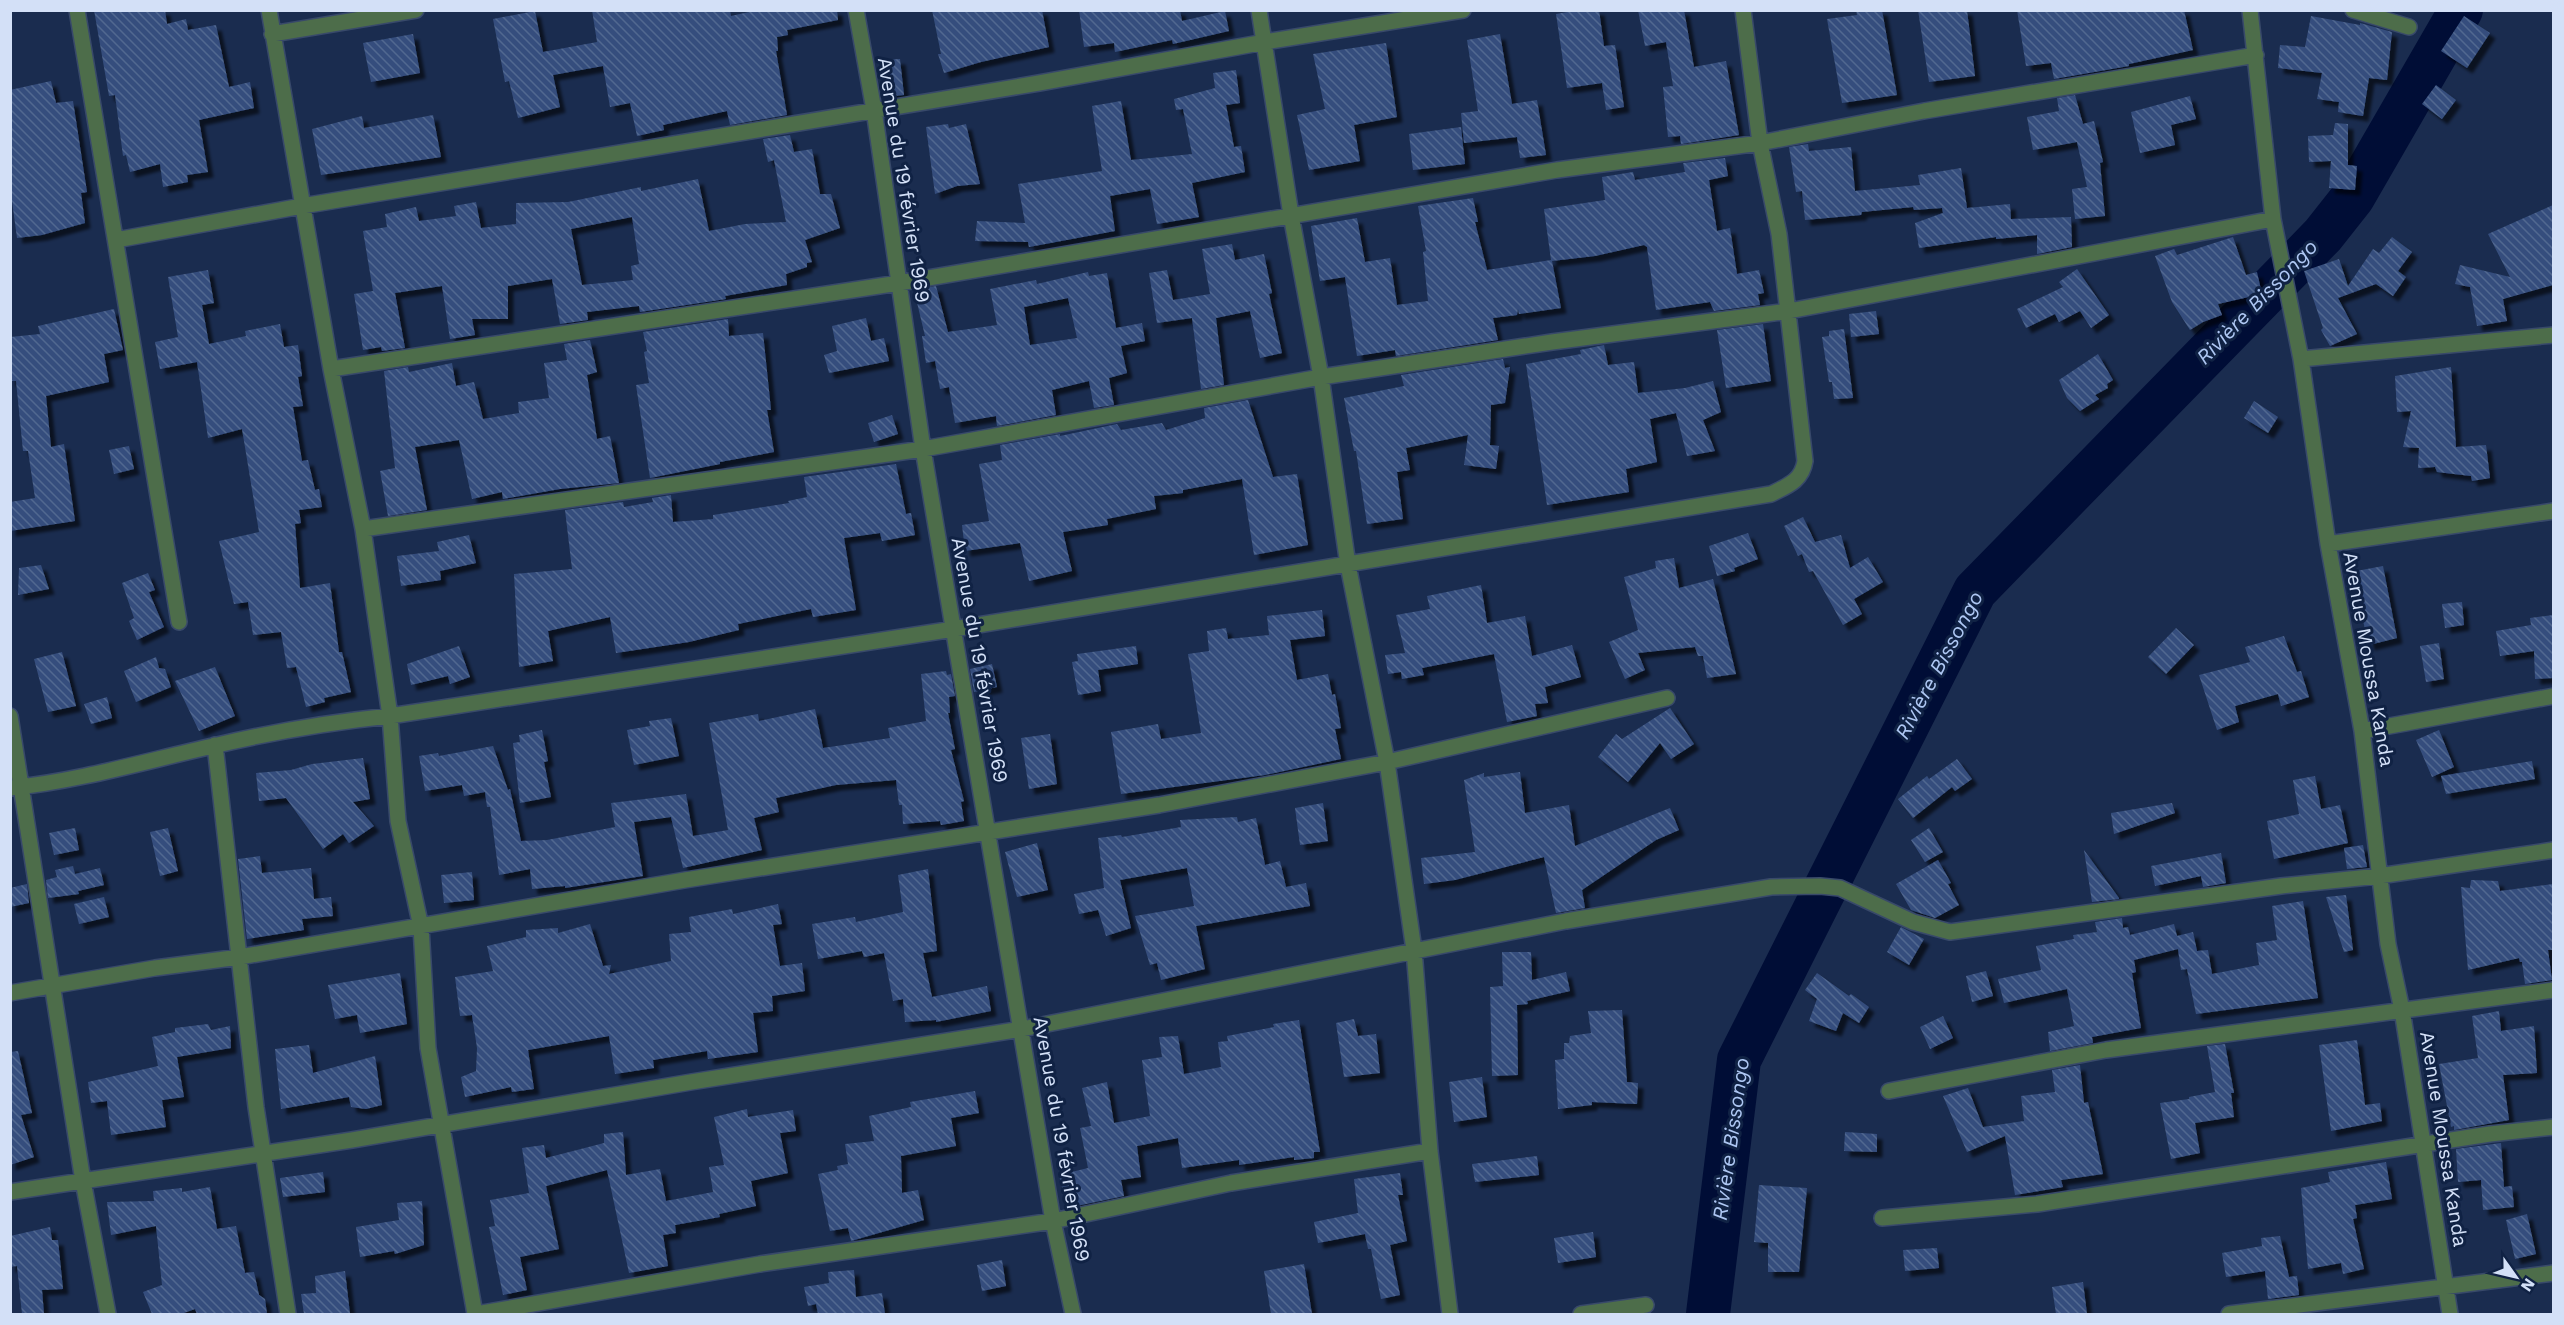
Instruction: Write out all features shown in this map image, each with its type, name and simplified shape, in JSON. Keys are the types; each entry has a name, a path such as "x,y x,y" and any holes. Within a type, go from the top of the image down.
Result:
{"street":[{"path":"77,10 179,622"},
{"path":"269,10 331,369 363,529 390,716 398,820 421,927 428,1048 475,1314 760,1264 1053,1221 1231,1183 1430,1151"},
{"path":"272,34 416,10"},
{"name":"Avenue du 19 février 1969","path":"856,10 874,110 923,449 1053,1221 1073,1314"},
{"path":"1259,10 1291,215 1321,377 1348,564 1387,762 1414,950 1430,1151 1450,1314"},
{"path":"116,240 302,206 1463,10"},
{"path":"15,787 89,776 215,745 322,723 390,716 954,629 1771,494 1795,482 1803,472 1805,461 1779,234 1760,143 1743,10"},
{"name":"Avenue Moussa Kanda","path":"2250,10 2273,219 2301,358 2328,544 2362,731 2388,944 2425,1145 2450,1314"},
{"path":"2353,10 2409,27"},
{"path":"331,369 899,283 1557,170 1760,143 1924,111 2256,55"},
{"path":"363,529 923,449 1321,377 1552,342 1789,312 2273,219"},
{"path":"2301,358 2553,335"},
{"path":"2328,544 2553,512"},
{"path":"2362,731 2553,696"},
{"path":"10,993 421,927 685,880 1159,805 1387,762 1667,698"},
{"path":"10,716 15,787 53,986 83,1181 108,1314"},
{"path":"215,745 263,1154 288,1314"},
{"path":"10,1192 263,1154 1022,1029 1566,921 1771,887 1840,888 1913,922 1950,932 2281,886 2379,876 2553,850"},
{"path":"1888,1091 2106,1050 2553,990"},
{"path":"1882,1218 2037,1204 2490,1134 2553,1127"},
{"path":"2229,1314 2553,1273"},
{"path":"1581,1314 1646,1305"}],"building":[{"path":"94,10 165,10 167,24 186,19 188,30 216,25 229,87 250,82 254,108 199,120 208,172 187,175 188,182 163,187 160,164 130,172 126,155 123,156 115,95 109,96"},
{"path":"592,10 730,10 731,16 758,10 837,10 838,20 787,30 788,35 777,37 778,51 776,51 787,115 730,125 727,111 663,125 664,130 637,136 630,103 610,107 603,66 553,75 560,107 518,118 509,81 505,82 493,19 535,11 543,52 597,42"},
{"path":"932,10 1042,10 1049,47 944,73 938,54 941,54"},
{"path":"1079,10 1180,10 1182,21 1225,11 1229,31 1173,44 1172,40 1115,52 1114,43 1084,47"},
{"path":"1579,10 1599,10 1604,46 1615,45 1624,107 1606,110 1602,83 1567,88 1556,14"},
{"path":"1638,10 1684,10 1694,67 1726,61 1739,135 1681,144 1680,136 1668,137 1663,87 1673,86 1666,42 1645,46"},
{"path":"1856,10 1882,10 1897,95 1842,103 1827,19 1857,15"},
{"path":"1918,10 1967,10 1975,76 1929,82"},
{"path":"2017,10 2184,10 2193,50 2129,64 2129,66 2054,79 2051,63 2026,66"},
{"path":"2311,16 2360,25 2360,23 2392,32 2387,80 2369,78 2363,116 2338,112 2339,102 2317,99 2322,73 2278,68 2280,45 2305,47"},
{"path":"2464,16 2490,33 2467,68 2441,51"},
{"path":"413,34 420,73 371,82 363,43"},
{"path":"1500,34 1512,104 1537,100 1546,155 1520,158 1517,137 1464,143 1461,113 1478,111 1467,40"},
{"path":"1386,43 1397,117 1354,125 1360,161 1309,170 1297,115 1325,109 1313,54"},
{"path":"900,59 904,95 884,97 880,60"},
{"path":"1236,70 1240,103 1226,105 1234,147 1241,146 1245,172 1192,183 1199,217 1157,224 1150,189 1110,196 1115,231 1029,247 1028,242 975,241 977,221 1025,223 1018,184 1102,171 1092,106 1121,101 1131,160 1192,154 1183,109 1176,110 1174,99 1215,88 1213,73"},
{"path":"51,81 56,103 73,101 87,192 81,193 85,223 42,235 17,238 10,186 10,90"},
{"path":"2436,85 2456,100 2442,119 2422,104"},
{"path":"2075,95 2083,124 2094,121 2103,162 2100,163 2105,216 2075,219 2072,189 2087,187 2077,142 2033,150 2027,117 2059,111 2057,98"},
{"path":"2190,96 2196,119 2171,125 2175,145 2140,153 2131,112"},
{"path":"433,115 441,157 321,175 312,129 362,116 364,128"},
{"path":"2335,123 2348,124 2348,165 2357,166 2355,190 2329,188 2331,161 2309,162 2308,136 2333,135"},
{"path":"948,124 949,128 966,124 980,184 957,186 935,194 926,127"},
{"path":"1461,127 1465,164 1413,170 1409,134"},
{"path":"790,135 794,152 812,149 820,194 831,194 840,228 805,240 812,262 807,263 807,267 786,274 787,285 725,296 726,299 640,312 639,306 587,312 588,320 560,324 552,279 508,286 508,319 472,319 475,335 450,339 442,286 395,293 405,348 382,351 381,347 363,350 354,294 373,291 363,231 387,227 385,214 416,207 419,221 456,216 454,206 476,202 481,228 516,224 516,203 568,202 641,187 641,191 698,179 709,231 745,224 786,222 774,160 768,162 763,139","holes":["632,217 639,264 631,266 633,280 582,285 571,229"]},
{"path":"1808,144 1809,151 1851,147 1855,191 1920,185 1918,175 1961,168 1967,208 2010,204 2011,219 2071,217 2072,247 2037,254 2037,235 1996,239 1996,237 1919,248 1915,223 1943,213 1942,208 1914,210 1913,207 1805,220 1802,191 1796,192 1789,147"},
{"path":"1725,158 1728,176 1709,180 1717,231 1730,228 1737,274 1759,270 1764,293 1758,294 1760,305 1714,311 1710,302 1656,310 1647,247 1644,245 1595,256 1552,261 1561,308 1519,314 1518,309 1517,315 1493,318 1498,340 1396,356 1395,350 1357,356 1345,277 1320,281 1311,226 1357,218 1365,262 1390,258 1397,305 1428,301 1423,252 1426,251 1418,206 1473,198 1478,222 1475,222 1487,270 1551,260 1544,209 1605,200 1602,177 1633,172 1635,180 1685,172 1683,163"},
{"path":"2553,205 2553,285 2503,299 2507,321 2477,326 2470,287 2455,284 2460,265 2510,277 2488,234"},
{"path":"2233,237 2246,275 2257,272 2262,294 2218,304 2222,315 2190,330 2172,302 2155,256 2174,249 2177,255"},
{"path":"2392,237 2412,252 2398,271 2406,277 2393,296 2376,284 2338,298 2357,334 2330,346 2321,330 2323,328 2304,271 2339,259 2348,286 2373,249 2379,253"},
{"path":"1232,244 1235,260 1264,254 1272,293 1269,294 1282,353 1260,358 1250,311 1216,318 1224,385 1201,389 1192,318 1157,323 1149,273 1167,270 1173,300 1210,294 1202,249"},
{"path":"2077,269 2109,315 2091,328 2080,311 2059,322 2055,314 2026,328 2017,309 2063,287 2059,282"},
{"path":"208,270 214,303 202,305 209,344 246,336 245,331 280,324 284,347 298,345 302,376 298,377 303,406 293,407 302,461 308,460 315,490 319,489 322,507 299,510 301,523 295,524 300,588 330,583 339,652 342,652 351,692 324,698 325,702 306,707 296,667 287,668 281,632 253,635 248,602 234,604 219,541 259,532 242,429 208,438 197,362 160,369 155,342 178,337 168,277"},
{"path":"1088,272 1089,276 1107,273 1116,328 1142,323 1145,341 1121,346 1127,373 1109,378 1114,405 1094,408 1089,381 1052,390 1056,415 997,426 996,416 955,423 949,387 940,389 935,361 926,363 922,336 925,336 914,290 936,286 948,332 997,325 990,289 1036,280 1037,284","holes":["1068,298 1077,338 1030,345 1024,307"]},
{"path":"114,309 123,350 104,354 109,382 46,396 51,447 64,444 75,521 10,531 10,502 35,498 28,451 23,451 16,381 10,381 10,337 40,334 38,326"},
{"path":"1876,311 1879,334 1851,337 1849,314"},
{"path":"866,318 871,341 884,338 889,361 829,373 824,355 837,351 832,326"},
{"path":"728,319 729,336 763,333 771,410 767,410 774,452 650,478 636,385 649,383 643,332"},
{"path":"1763,324 1771,381 1726,388 1717,330"},
{"path":"1844,329 1853,398 1834,399 1822,337 1829,336 1829,331"},
{"path":"590,340 597,372 587,375 597,439 610,436 619,483 560,489 503,499 502,492 472,499 459,440 415,447 427,510 388,516 380,471 395,468 384,371 408,367 409,372 452,363 456,386 474,382 483,419 519,413 518,402 549,398 544,363 567,360 564,344"},
{"path":"1604,345 1608,365 1634,362 1638,393 1685,388 1713,381 1721,412 1703,420 1715,451 1687,456 1676,413 1650,419 1657,462 1626,469 1629,492 1547,505 1526,364 1581,354 1580,350"},
{"path":"2098,354 2113,380 2107,384 2108,388 2095,395 2099,399 2080,411 2067,398 2059,380"},
{"path":"1503,359 1505,368 1510,367 1505,403 1491,405 1490,445 1499,446 1496,469 1464,465 1468,435 1406,448 1410,470 1397,472 1403,519 1367,524 1356,451 1354,451 1344,398 1404,386 1401,375"},
{"path":"2451,367 2456,447 2486,445 2490,478 2472,481 2471,476 2437,472 2435,467 2418,468 2419,448 2403,447 2411,411 2397,412 2395,376"},
{"path":"1248,400 1273,477 1297,474 1308,545 1254,555 1242,479 1183,490 1183,493 1154,496 1156,509 1107,519 1108,525 1063,532 1072,571 1029,581 1020,543 965,551 962,525 989,521 979,464 1002,460 1000,445 1117,424 1121,430 1162,423 1166,430 1205,418 1204,408"},
{"path":"2254,401 2278,417 2268,433 2244,418"},
{"path":"892,415 898,434 874,442 868,423"},
{"path":"129,446 134,469 114,474 109,450"},
{"path":"896,464 906,514 911,513 915,535 882,541 880,533 844,538 856,610 813,617 811,609 738,624 739,630 689,642 616,653 610,617 548,631 553,661 519,667 514,574 572,569 565,510 623,502 624,507 653,502 652,498 671,495 673,522 713,519 713,515 789,503 788,501 807,497 804,477"},
{"path":"1803,517 1815,542 1841,535 1850,568 1868,557 1883,582 1854,599 1862,614 1843,625 1813,571 1809,572 1802,554 1798,556 1784,526"},
{"path":"1748,533 1758,559 1734,568 1735,571 1717,576 1709,546"},
{"path":"469,535 476,563 440,571 441,580 401,586 397,556 439,551 437,542"},
{"path":"1674,558 1679,588 1713,579 1736,674 1707,678 1703,656 1698,656 1695,647 1638,653 1645,670 1625,679 1609,642 1638,630 1624,577 1656,568 1655,561"},
{"path":"41,565 49,589 18,595 19,568"},
{"path":"2383,566 2397,638 2369,645 2351,572"},
{"path":"148,573 155,590 149,592 164,627 137,640 129,621 134,618 122,583"},
{"path":"1481,585 1487,623 1525,616 1532,656 1572,645 1581,677 1545,687 1548,703 1535,704 1537,716 1507,722 1494,654 1422,668 1424,675 1402,679 1401,672 1388,674 1385,655 1405,653 1396,615 1430,609 1427,596"},
{"path":"2462,602 2464,625 2445,628 2442,604"},
{"path":"1322,610 1325,636 1290,640 1297,680 1328,674 1332,695 1335,694 1341,728 1335,729 1341,759 1265,775 1121,794 1111,732 1158,724 1161,739 1201,733 1188,654 1209,651 1207,631 1226,628 1228,639 1269,635 1267,616"},
{"path":"2553,615 2553,678 2535,679 2534,651 2500,656 2496,631 2531,625 2530,618"},
{"path":"2176,628 2194,645 2166,674 2148,657"},
{"path":"2284,636 2297,672 2301,671 2309,697 2281,706 2278,694 2235,706 2239,722 2217,730 2199,675 2250,662 2245,647"},
{"path":"2439,643 2444,679 2426,682 2420,646"},
{"path":"459,646 470,677 450,684 448,676 411,685 407,664"},
{"path":"1136,646 1138,664 1098,670 1101,691 1078,695 1072,662 1078,661 1077,654"},
{"path":"62,652 76,706 48,712 34,659"},
{"path":"156,657 159,668 165,669 171,687 136,702 124,671"},
{"path":"992,664 997,687 974,692 970,669"},
{"path":"215,667 235,716 199,731 175,681"},
{"path":"946,671 947,675 951,674 955,696 949,697 950,713 948,713 955,749 951,750 964,801 961,802 964,821 941,825 940,821 903,824 902,805 899,805 896,780 836,785 776,798 779,812 754,818 762,850 683,868 671,817 634,822 643,876 565,888 565,886 532,889 530,869 499,875 490,807 487,807 485,792 464,796 462,785 425,791 419,756 438,753 439,756 493,746 508,790 510,789 521,841 547,840 615,827 611,803 686,794 693,836 728,830 709,723 758,714 759,721 815,709 823,748 890,738 888,728 926,721 921,674"},
{"path":"107,697 112,718 91,724 84,704"},
{"path":"1670,708 1694,744 1671,759 1660,743 1628,782 1598,757 1616,734 1622,739"},
{"path":"671,718 679,756 634,765 627,730 650,726 649,721"},
{"path":"542,730 548,761 544,762 551,797 520,803 513,743 520,742 519,735"},
{"path":"2439,730 2454,767 2432,777 2416,740"},
{"path":"1050,734 1057,784 1029,789 1021,738"},
{"path":"363,758 370,799 353,802 374,826 349,843 343,834 323,849 286,798 259,801 256,773 291,770 312,764"},
{"path":"1957,759 1972,779 1955,791 1952,787 1913,818 1898,799 1927,776 1929,779"},
{"path":"2532,761 2535,779 2446,794 2441,776"},
{"path":"1520,772 1525,813 1569,805 1575,846 1670,808 1679,830 1656,840 1582,890 1585,908 1556,913 1544,857 1455,880 1424,884 1421,858 1475,852 1464,780 1484,773 1484,777"},
{"path":"2315,776 2321,809 2340,805 2348,843 2274,859 2267,821 2299,814 2293,780"},
{"path":"1323,803 1328,841 1300,845 1295,808"},
{"path":"2172,803 2175,813 2114,834 2111,813"},
{"path":"1237,817 1238,822 1256,818 1265,865 1280,861 1286,887 1306,883 1310,906 1196,926 1205,969 1161,980 1157,963 1150,965 1135,916 1194,906 1187,868 1120,880 1131,928 1106,936 1098,910 1079,914 1074,894 1104,888 1098,838 1121,835 1122,837 1181,827 1180,820"},
{"path":"75,828 79,850 54,855 49,833"},
{"path":"168,828 178,871 160,876 150,832"},
{"path":"1929,828 1943,852 1925,862 1911,840"},
{"path":"1037,843 1048,890 1017,897 1005,852"},
{"path":"2363,845 2367,867 2347,869 2344,848"},
{"path":"2084,850 2119,898 2119,899 2092,902"},
{"path":"2221,853 2226,883 2203,887 2201,876 2155,886 2151,866"},
{"path":"260,856 262,873 311,868 314,899 331,897 333,916 302,919 304,930 247,939 238,859"},
{"path":"1938,860 1951,883 1948,884 1959,905 1935,918 1911,910 1896,884"},
{"path":"73,866 75,874 100,868 104,885 78,891 79,894 48,898 46,880 57,877 55,870"},
{"path":"928,869 937,951 923,953 932,997 987,986 991,1011 936,1022 936,1020 905,1022 903,999 893,1001 884,953 864,957 862,951 818,959 812,924 855,917 856,922 903,912 898,875"},
{"path":"472,872 474,900 444,903 441,875"},
{"path":"2471,880 2498,881 2500,891 2553,884 2553,950 2548,950 2552,980 2525,984 2522,962 2519,958 2468,970 2461,887 2470,888"},
{"path":"27,884 29,903 10,907 10,888"},
{"path":"2346,895 2353,950 2344,952 2326,897"},
{"path":"104,897 109,917 79,924 74,904"},
{"path":"2303,901 2318,998 2196,1014 2187,969 2181,970 2178,949 2134,960 2136,972 2132,973 2141,1028 2092,1037 2093,1043 2050,1051 2048,1032 2074,1026 2067,989 2004,1003 1998,979 2041,970 2036,946 2074,939 2073,935 2097,932 2095,922 2122,918 2123,928 2128,927 2130,935 2174,924 2177,936 2193,932 2197,951 2208,950 2212,974 2259,965 2256,943 2277,940 2272,906"},
{"path":"778,904 782,924 773,925 780,966 802,963 805,991 772,996 773,1011 753,1013 758,1052 708,1059 707,1051 653,1060 654,1068 615,1074 609,1036 528,1050 534,1089 512,1092 511,1087 465,1097 461,1077 476,1071 477,1048 472,1015 460,1016 455,977 493,971 487,946 526,937 526,930 558,928 558,933 590,924 603,966 611,965 609,974 671,961 669,934 691,932 689,917 732,909 733,914"},
{"path":"1901,927 1924,939 1909,965 1887,952"},
{"path":"1502,952 1531,952 1532,980 1566,972 1570,991 1527,1001 1528,1004 1517,1005 1518,1075 1492,1076 1490,987 1503,986"},
{"path":"1986,971 1993,996 1972,1002 1966,976"},
{"path":"400,973 407,1024 360,1033 357,1015 335,1019 328,985"},
{"path":"1817,973 1869,1007 1859,1023 1843,1013 1836,1031 1809,1021 1817,999 1805,990"},
{"path":"1622,1010 1627,1082 1638,1083 1637,1104 1592,1102 1592,1105 1558,1109 1555,1060 1564,1059 1564,1043 1569,1043 1570,1036 1591,1033 1588,1011"},
{"path":"2499,1011 2501,1031 2534,1026 2537,1073 2503,1075 2509,1120 2454,1130 2454,1126 2451,1127 2439,1064 2478,1058 2472,1016"},
{"path":"1943,1016 1953,1038 1930,1049 1920,1027"},
{"path":"1354,1019 1358,1036 1376,1034 1380,1073 1344,1077 1336,1023"},
{"path":"1299,1020 1320,1152 1314,1152 1314,1158 1294,1160 1294,1157 1239,1165 1239,1160 1182,1168 1178,1138 1137,1146 1141,1177 1121,1180 1124,1196 1067,1208 1059,1175 1088,1168 1080,1128 1091,1126 1082,1088 1107,1082 1114,1123 1150,1116 1142,1060 1162,1057 1159,1037 1178,1036 1184,1074 1221,1067 1218,1042 1228,1041 1227,1036"},
{"path":"208,1024 211,1030 230,1026 231,1048 177,1057 184,1097 162,1100 166,1127 111,1135 107,1101 91,1103 88,1082 158,1066 152,1037 175,1032 175,1028"},
{"path":"2357,1040 2365,1105 2380,1103 2382,1121 2331,1131 2319,1045"},
{"path":"2225,1044 2234,1093 2231,1093 2234,1117 2195,1123 2200,1153 2171,1159 2160,1103 2215,1092 2207,1046"},
{"path":"309,1045 313,1073 375,1056 382,1105 366,1109 351,1107 349,1097 281,1109 275,1049"},
{"path":"18,1051 32,1113 21,1115 34,1157 10,1165 10,1052"},
{"path":"2080,1065 2084,1103 2088,1102 2103,1174 2061,1180 2063,1187 2015,1195 2005,1136 1967,1152 1943,1096 1968,1088 1983,1127 2024,1121 2021,1096 2055,1092 2052,1070"},
{"path":"1482,1077 1487,1117 1454,1122 1449,1082"},
{"path":"975,1091 979,1113 951,1118 956,1146 901,1156 902,1193 918,1190 924,1220 851,1241 848,1228 830,1231 818,1174 838,1170 837,1166 848,1164 845,1144 874,1141 869,1116 911,1107 910,1102"},
{"path":"747,1109 748,1117 793,1110 796,1131 780,1133 788,1173 751,1181 756,1206 719,1214 720,1217 675,1225 676,1233 663,1235 668,1266 629,1273 607,1170 546,1186 559,1249 520,1257 527,1290 503,1295 489,1227 495,1226 490,1200 529,1193 522,1148 544,1145 546,1158 604,1143 604,1134 623,1132 626,1175 660,1169 666,1201 713,1192 709,1167 724,1165 714,1117"},
{"path":"1845,1132 1877,1134 1877,1152 1844,1151"},
{"path":"2501,1143 2504,1187 2512,1186 2514,1207 2483,1210 2481,1180 2458,1182 2456,1149"},
{"path":"1537,1156 1539,1175 1475,1182 1472,1164"},
{"path":"2386,1162 2392,1199 2355,1205 2357,1218 2353,1219 2364,1269 2343,1274 2341,1263 2308,1269 2301,1188 2330,1182 2328,1172"},
{"path":"323,1172 325,1192 283,1197 280,1178"},
{"path":"1400,1173 1403,1195 1398,1195 1407,1241 1390,1245 1400,1295 1381,1299 1371,1249 1368,1249 1365,1234 1318,1243 1314,1222 1358,1213 1354,1179"},
{"path":"1759,1185 1807,1188 1799,1272 1768,1272 1768,1243 1754,1242"},
{"path":"210,1187 217,1229 236,1226 245,1273 254,1272 259,1295 265,1299 267,1314 197,1314 195,1309 181,1314 152,1314 143,1292 162,1285 156,1226 111,1235 107,1202 154,1201 153,1191 182,1188 182,1192"},
{"path":"422,1201 424,1245 395,1254 394,1251 360,1257 356,1227 399,1220 397,1203"},
{"path":"2527,1214 2536,1254 2515,1259 2506,1220"},
{"path":"50,1227 52,1240 58,1240 63,1289 42,1290 44,1314 22,1314 17,1266 10,1267 10,1236"},
{"path":"1593,1232 1596,1257 1558,1263 1554,1238"},
{"path":"2280,1236 2289,1277 2297,1276 2299,1295 2268,1299 2265,1271 2226,1277 2222,1253 2262,1246 2261,1238"},
{"path":"1937,1248 1939,1268 1905,1271 1903,1250"},
{"path":"1002,1260 1006,1286 982,1291 977,1265"},
{"path":"1304,1264 1312,1314 1271,1314 1264,1271"},
{"path":"854,1270 856,1297 882,1293 885,1314 818,1314 816,1304 808,1306 804,1287 829,1283 828,1272"},
{"path":"345,1271 350,1314 304,1314 301,1294 316,1293 315,1276"},
{"path":"2083,1282 2087,1314 2056,1314 2052,1287"}],"waterway":[{"name":"Rivière Bissongo","path":"1708,1314 1739,1060 1975,591 2323,235 2353,197 2461,10"}]}
